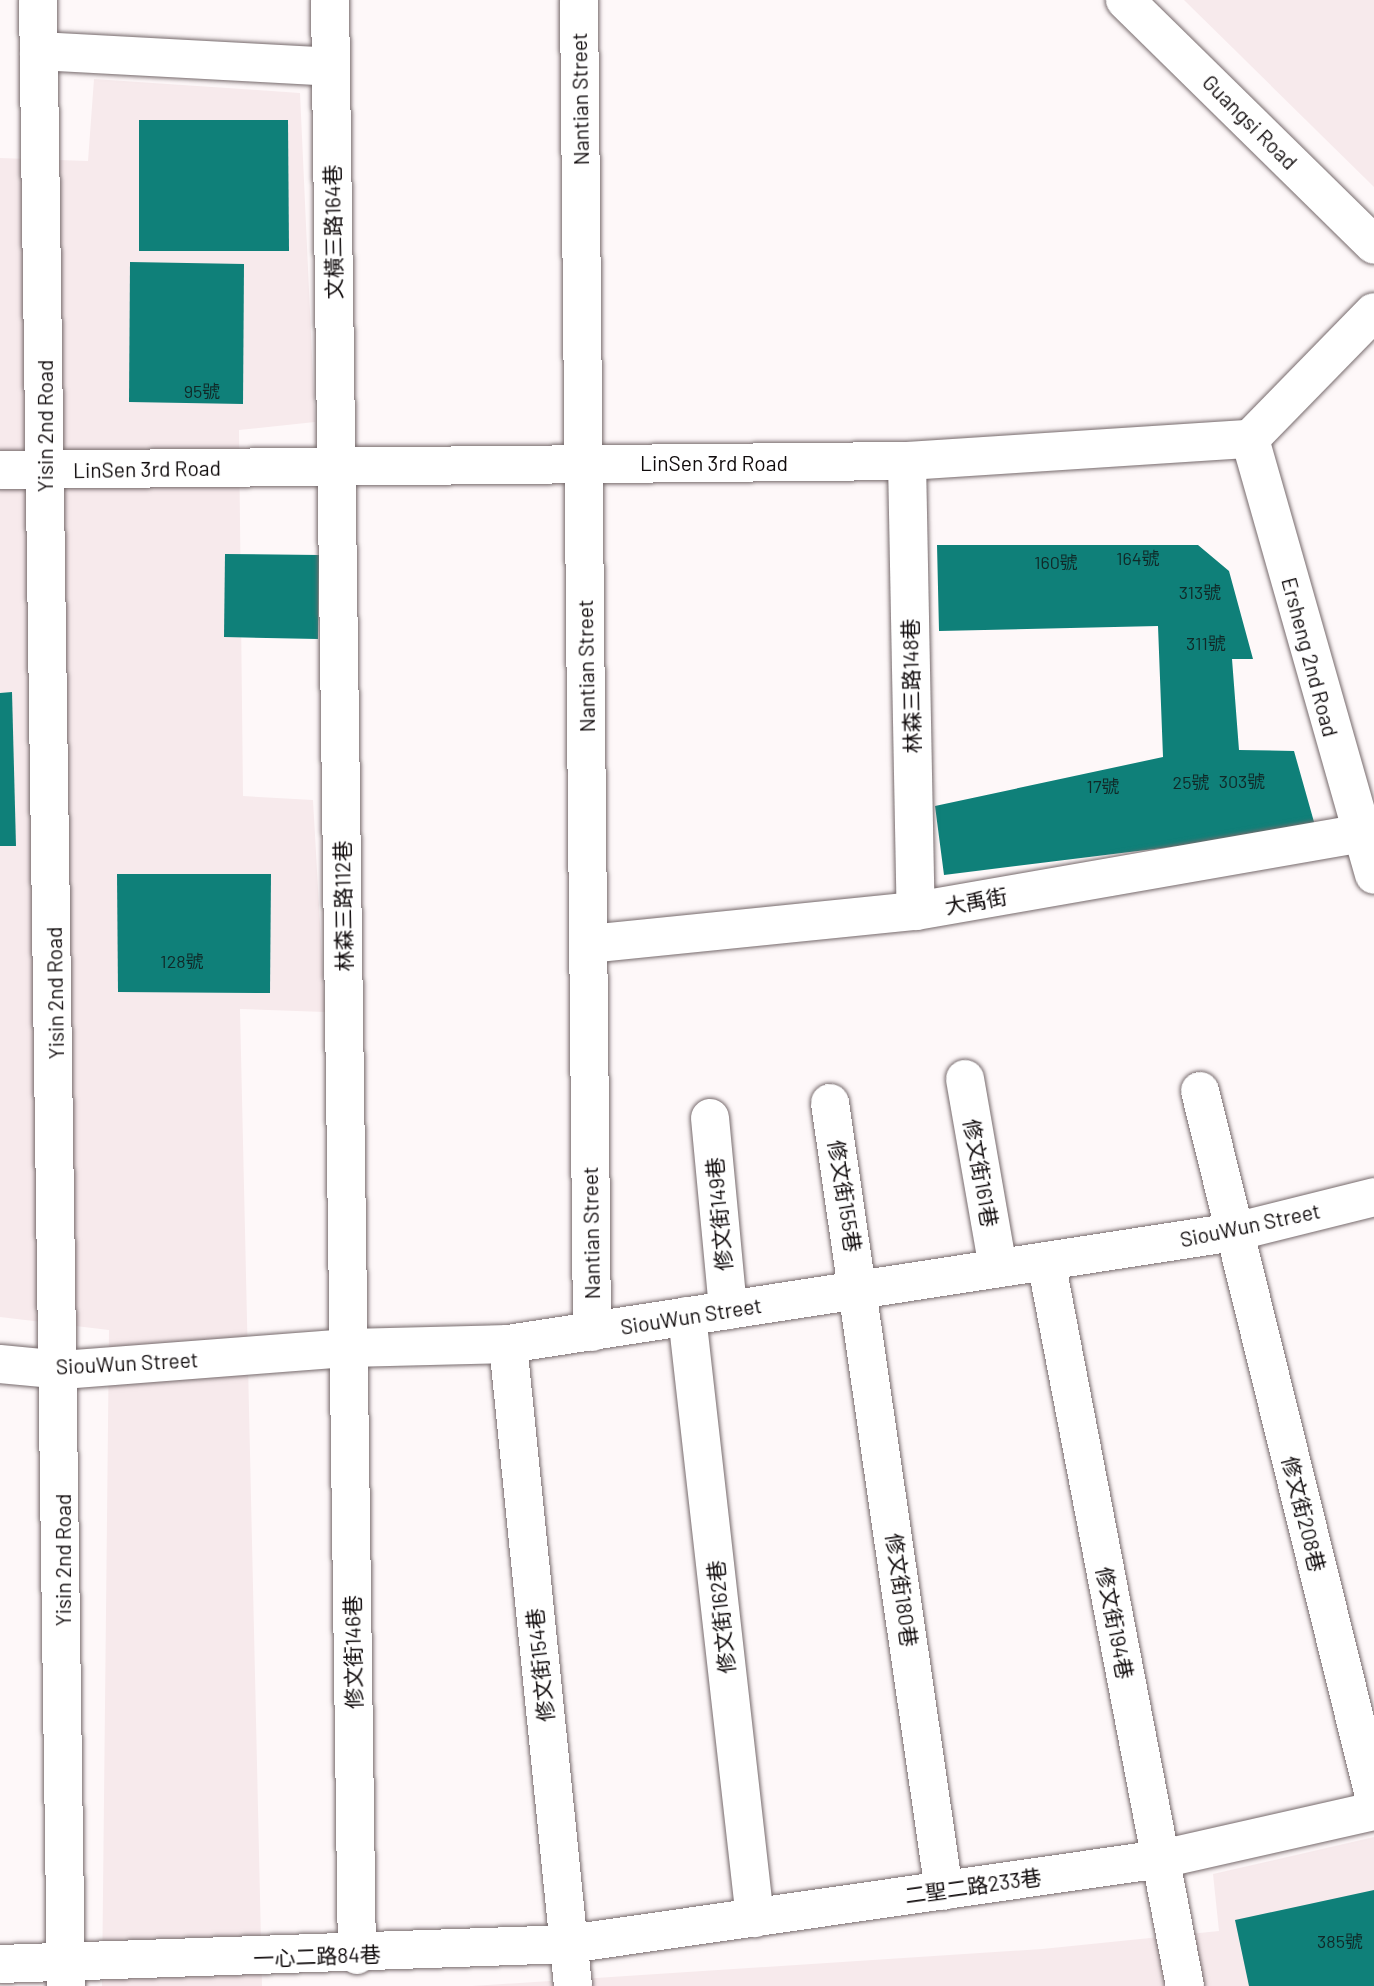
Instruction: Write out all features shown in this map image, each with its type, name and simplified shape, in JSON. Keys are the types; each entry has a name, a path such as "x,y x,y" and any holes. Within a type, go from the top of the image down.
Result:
{"street":[{"name":"Yisin 2nd Road","path":"38,0 62,1370 66,1976"},
{"name":"文橫三路164巷","path":"330,0 337,465"},
{"name":"Nantian Street","path":"579,0 592,1332"},
{"name":"Guangsi Road","path":"1125,0 1374,245"},
{"path":"39,51 331,67"},
{"path":"1250,439 1374,312"},
{"name":"LinSen 3rd Road","path":"0,470 906,461 1250,439"},
{"name":"Ersheng 2nd Road","path":"1250,439 1367,834 1374,875"},
{"name":"林森三路148巷","path":"906,461 916,911"},
{"name":"林森三路112巷","path":"337,465 349,1348"},
{"name":"大禹街","path":"589,944 916,911 1367,834"},
{"name":"修文街161巷","path":"965,1079 998,1268"},
{"name":"修文街208巷","path":"1200,1091 1374,1796"},
{"name":"修文街155巷","path":"830,1103 859,1290"},
{"name":"修文街149巷","path":"710,1118 727,1310"},
{"name":"SiouWun Street","path":"0,1364 62,1370 349,1348 508,1344 1234,1231 1374,1198"},
{"name":"修文街194巷","path":"1046,1261 1185,1986"},
{"name":"修文街180巷","path":"859,1290 944,1891"},
{"name":"修文街162巷","path":"687,1316 755,1917"},
{"name":"修文街154巷","path":"508,1344 573,1986"},
{"name":"修文街146巷","path":"349,1348 357,1955"},
{"name":"二聖二路233巷","path":"569,1944 1161,1859 1374,1811"},
{"name":"一心二路84巷","path":"0,1964 66,1976 357,1955 569,1944"}],"shaded area":[{"path":"1184,0 1374,0 1374,187"},
{"path":"94,79 300,93 315,422 239,430 243,796 313,800 325,1012 240,1009 262,1986 102,1986 109,1330 0,1317 0,158 88,161"},
{"path":"1374,1837 1374,1986 472,1986 1042,1949 1219,1931 1213,1874"}],"building":[{"path":"139,120 288,120 289,251 139,251"},
{"path":"130,262 244,264 243,404 129,402"},
{"path":"937,545 1198,545 1229,571 1253,659 1232,659 1239,750 1294,751 1316,829 944,875 935,806 1163,757 1158,626 939,631"},
{"path":"225,554 319,555 318,639 224,637"},
{"path":"12,692 16,846 0,846 0,693"},
{"path":"117,874 271,874 270,993 118,992"},
{"path":"1374,1890 1374,1986 1249,1986 1235,1920"}]}
